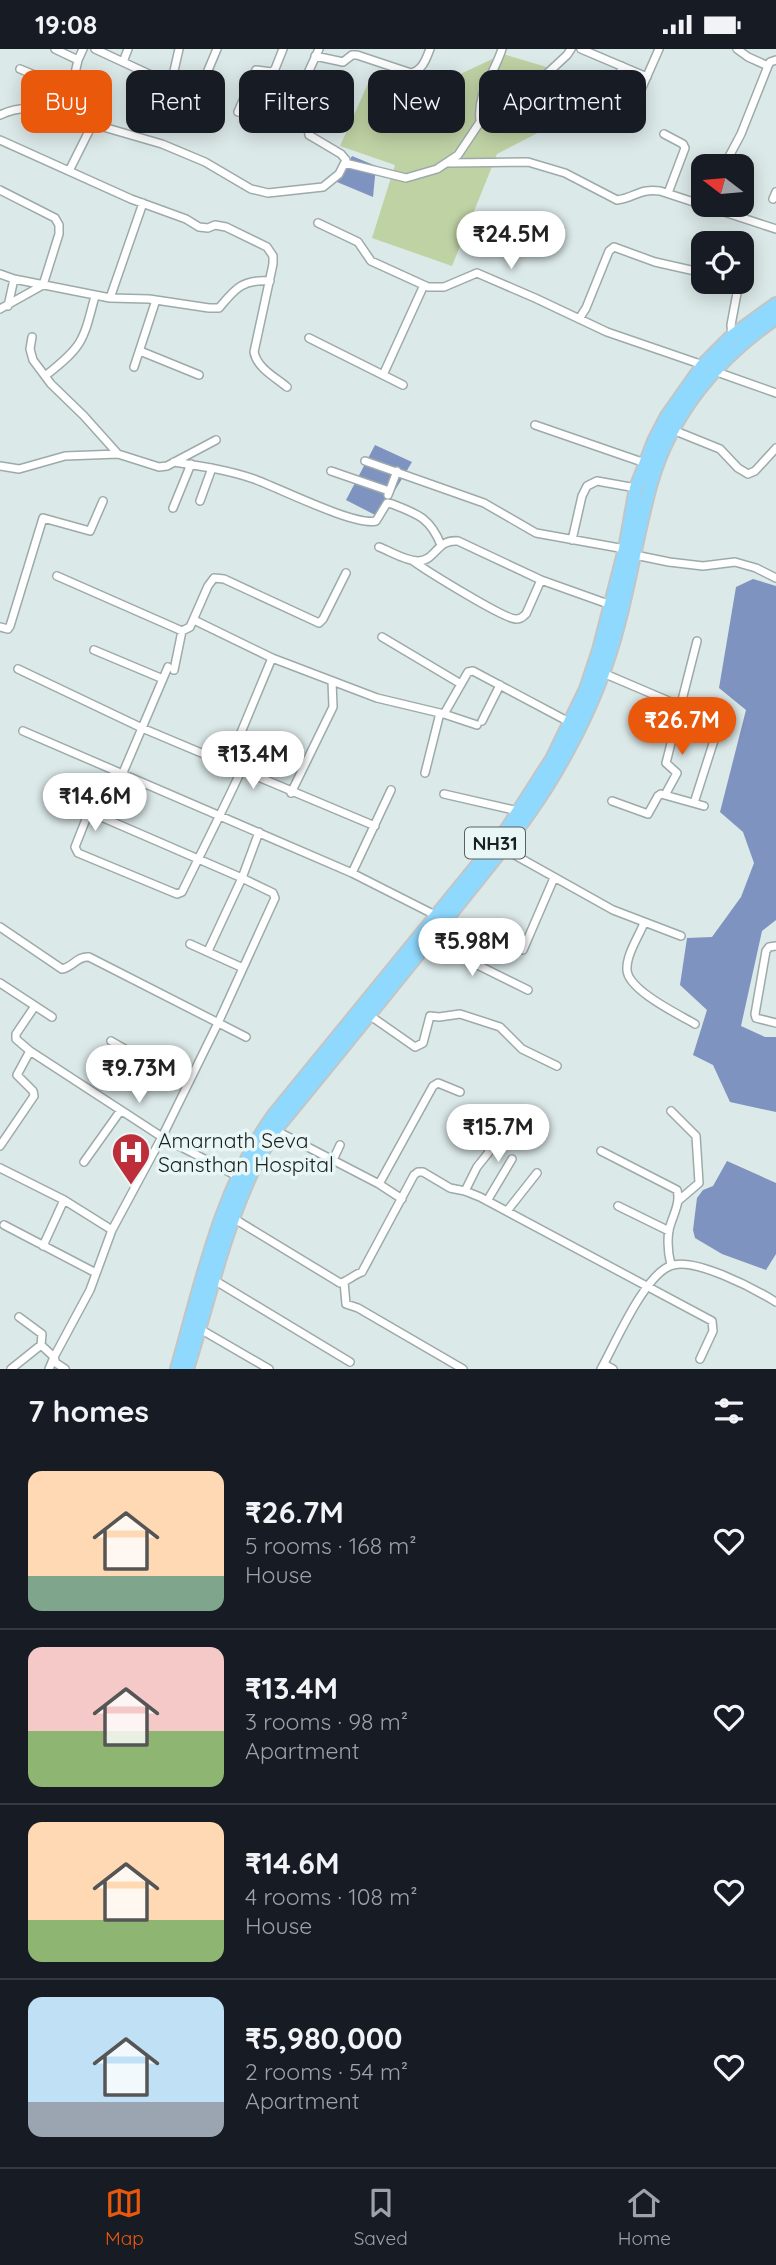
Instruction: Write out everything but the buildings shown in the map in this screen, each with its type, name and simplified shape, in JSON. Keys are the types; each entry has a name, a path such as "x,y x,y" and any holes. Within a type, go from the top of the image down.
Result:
{"highway":[{"name":"NH31","path":"187,1369 233,1217 271,1128 429,941 441,917 504,849 547,786 582,724 614,641 630,552 636,488 667,416 732,336 776,304"},
{"name":"NH31","path":"177,1369 222,1213 237,1176 271,1128 441,917 519,811 571,723 586,689 652,480 673,430 708,368 776,318"}],"street":[{"path":"55,49 78,60"},
{"path":"76,70 83,49"},
{"path":"95,49 140,70"},
{"path":"123,62 128,49"},
{"path":"174,70 179,49"},
{"path":"208,70 217,49"},
{"path":"238,111 256,69 272,72 283,49"},
{"path":"112,130 162,144 205,162 251,189 268,193 323,187 339,174 345,158 309,135 307,120 297,103 317,53 343,62 355,52 411,73 423,65 430,49"},
{"path":"495,70 502,49"},
{"path":"551,70 571,49"},
{"path":"582,49 647,77 659,49"},
{"path":"737,49 768,66"},
{"path":"730,154 768,66 776,59"},
{"path":"621,70 622,66"},
{"path":"0,115 21,109"},
{"path":"345,163 406,178 438,169 458,155 479,122"},
{"path":"69,171 88,133"},
{"path":"664,134 683,144 685,148 668,193"},
{"path":"0,140 204,229 215,225 226,227 267,247 273,256 270,281 254,352 262,367 287,387"},
{"path":"447,163 528,162 565,173 617,200 645,190 691,200"},
{"path":"0,190 47,213 55,218 59,225 59,234 43,285 4,308"},
{"path":"110,298 143,203"},
{"path":"742,217 776,229"},
{"path":"318,223 358,242 371,261 424,285 444,287 477,273 607,332 776,393"},
{"path":"579,319 609,251 614,247 655,262 691,271"},
{"path":"0,274 95,296 156,300 209,308 219,308 237,288 254,280 270,281"},
{"path":"4,308 14,279"},
{"path":"383,375 424,285"},
{"path":"732,336 731,325 737,294"},
{"path":"45,376 72,355 80,344 95,296"},
{"path":"134,367 156,300"},
{"path":"32,337 31,356 45,376 118,454"},
{"path":"309,338 403,385"},
{"path":"139,351 199,375"},
{"path":"536,425 645,463"},
{"path":"673,430 720,449 738,468 748,474 755,471 776,448"},
{"path":"0,466 19,469 65,456 118,454 159,467 216,440"},
{"path":"365,461 484,503 536,533 669,562 703,566 735,562 776,578"},
{"path":"174,462 254,479 365,522 376,521 387,503 388,491 397,471"},
{"path":"173,508 191,464"},
{"path":"200,501 212,468"},
{"path":"331,471 388,491"},
{"path":"572,540 582,496 587,486 592,482 604,481 636,488"},
{"path":"0,627 8,629 10,626 43,518 90,531 103,501"},
{"path":"387,503 426,520 441,545"},
{"path":"412,560 423,560 441,545 452,540 464,543 541,580 612,605"},
{"path":"379,547 412,560 432,575 516,619 526,614 541,580"},
{"path":"57,576 182,631 190,628 211,581 219,578 319,623 346,573"},
{"path":"194,620 272,658 332,681 388,701 479,723 500,685"},
{"path":"122,775 163,679 171,669 182,631"},
{"path":"383,637 461,684"},
{"path":"665,795 677,773 677,770 666,763 697,641"},
{"path":"94,650 163,679"},
{"path":"227,766 272,658"},
{"path":"18,669 227,766 375,826"},
{"path":"425,773 442,713 468,672 473,671 571,723"},
{"path":"603,673 681,706 702,711 702,723 718,728 694,803"},
{"path":"291,793 333,707 332,681"},
{"path":"23,731 352,873 441,917 523,950 554,878"},
{"path":"49,1369 90,1290 112,1230 218,1023 275,898 273,893 197,860 93,813 88,814 75,847 78,853 177,894 182,892 197,860 221,815 241,771"},
{"path":"352,873 391,790"},
{"path":"444,794 519,811"},
{"path":"612,800 648,814 658,796 665,795 704,806"},
{"path":"208,951 242,879 259,832"},
{"path":"504,849 613,910 681,936"},
{"path":"644,923 628,963 627,972 631,981 639,989 695,1024"},
{"path":"0,927 62,968 68,968 79,958 89,957 246,1037"},
{"path":"429,941 528,990"},
{"path":"190,944 243,968"},
{"path":"776,946 769,947 766,951 755,1014 759,1020 776,1023"},
{"path":"0,983 52,1017"},
{"path":"35,1006 15,1037 30,1051 162,1136 237,1176"},
{"path":"369,1015 415,1047 423,1043 430,1016 460,1014 475,1018 500,1027 522,1049 557,1066"},
{"path":"111,1041 187,1085"},
{"path":"0,1146 34,1096 33,1090 17,1075 30,1051"},
{"path":"379,1184 433,1086 438,1083 445,1084 460,1092"},
{"path":"84,1162 121,1110"},
{"path":"671,1111 693,1132 697,1141 699,1182 678,1201"},
{"path":"271,1128 379,1184 401,1199"},
{"path":"465,1191 477,1167 489,1153 488,1148 481,1142"},
{"path":"332,1160 340,1145"},
{"path":"601,1151 677,1190 678,1201 669,1231 667,1251 671,1265"},
{"path":"487,1201 512,1159"},
{"path":"0,1168 64,1201 112,1230"},
{"path":"233,1217 340,1283 362,1272 401,1199 418,1172 423,1172 450,1188 465,1191 507,1211 712,1321 713,1331 700,1359"},
{"path":"507,1211 537,1173"},
{"path":"43,1246 64,1201"},
{"path":"618,1206 669,1231"},
{"path":"4,1225 96,1273"},
{"path":"613,1369 603,1366 640,1296 663,1270 671,1265 680,1263 703,1267 776,1302"},
{"path":"214,1280 350,1362"},
{"path":"344,1282 346,1304 358,1308 463,1369"},
{"path":"11,1369 41,1345 42,1334 19,1317"},
{"path":"200,1329 269,1369"},
{"path":"41,1345 54,1357 56,1363 65,1369"}],"green space":[{"path":"503,54 556,70 479,70 479,133 538,133 497,154 452,266 372,238 395,165 340,146 346,133 354,133 354,115 368,84 368,133 465,133 465,72"}],"water":[{"path":"352,156 376,166 373,197 337,182"},
{"path":"375,445 412,462 379,517 346,500"},
{"path":"753,579 776,586 776,920 762,931 741,1026 765,1037 776,1037 776,1112 730,1102 713,1065 693,1055 707,1010 680,985 687,938 712,937 741,897 754,863 743,832 720,812 746,710 719,688 736,587"},
{"path":"727,1161 776,1183 776,1254 766,1270 722,1254 695,1238 693,1230 697,1198 703,1190 713,1186"}],"place":[{"name":"Amarnath Seva Sansthan Hospital","path":"131,1186"}]}
